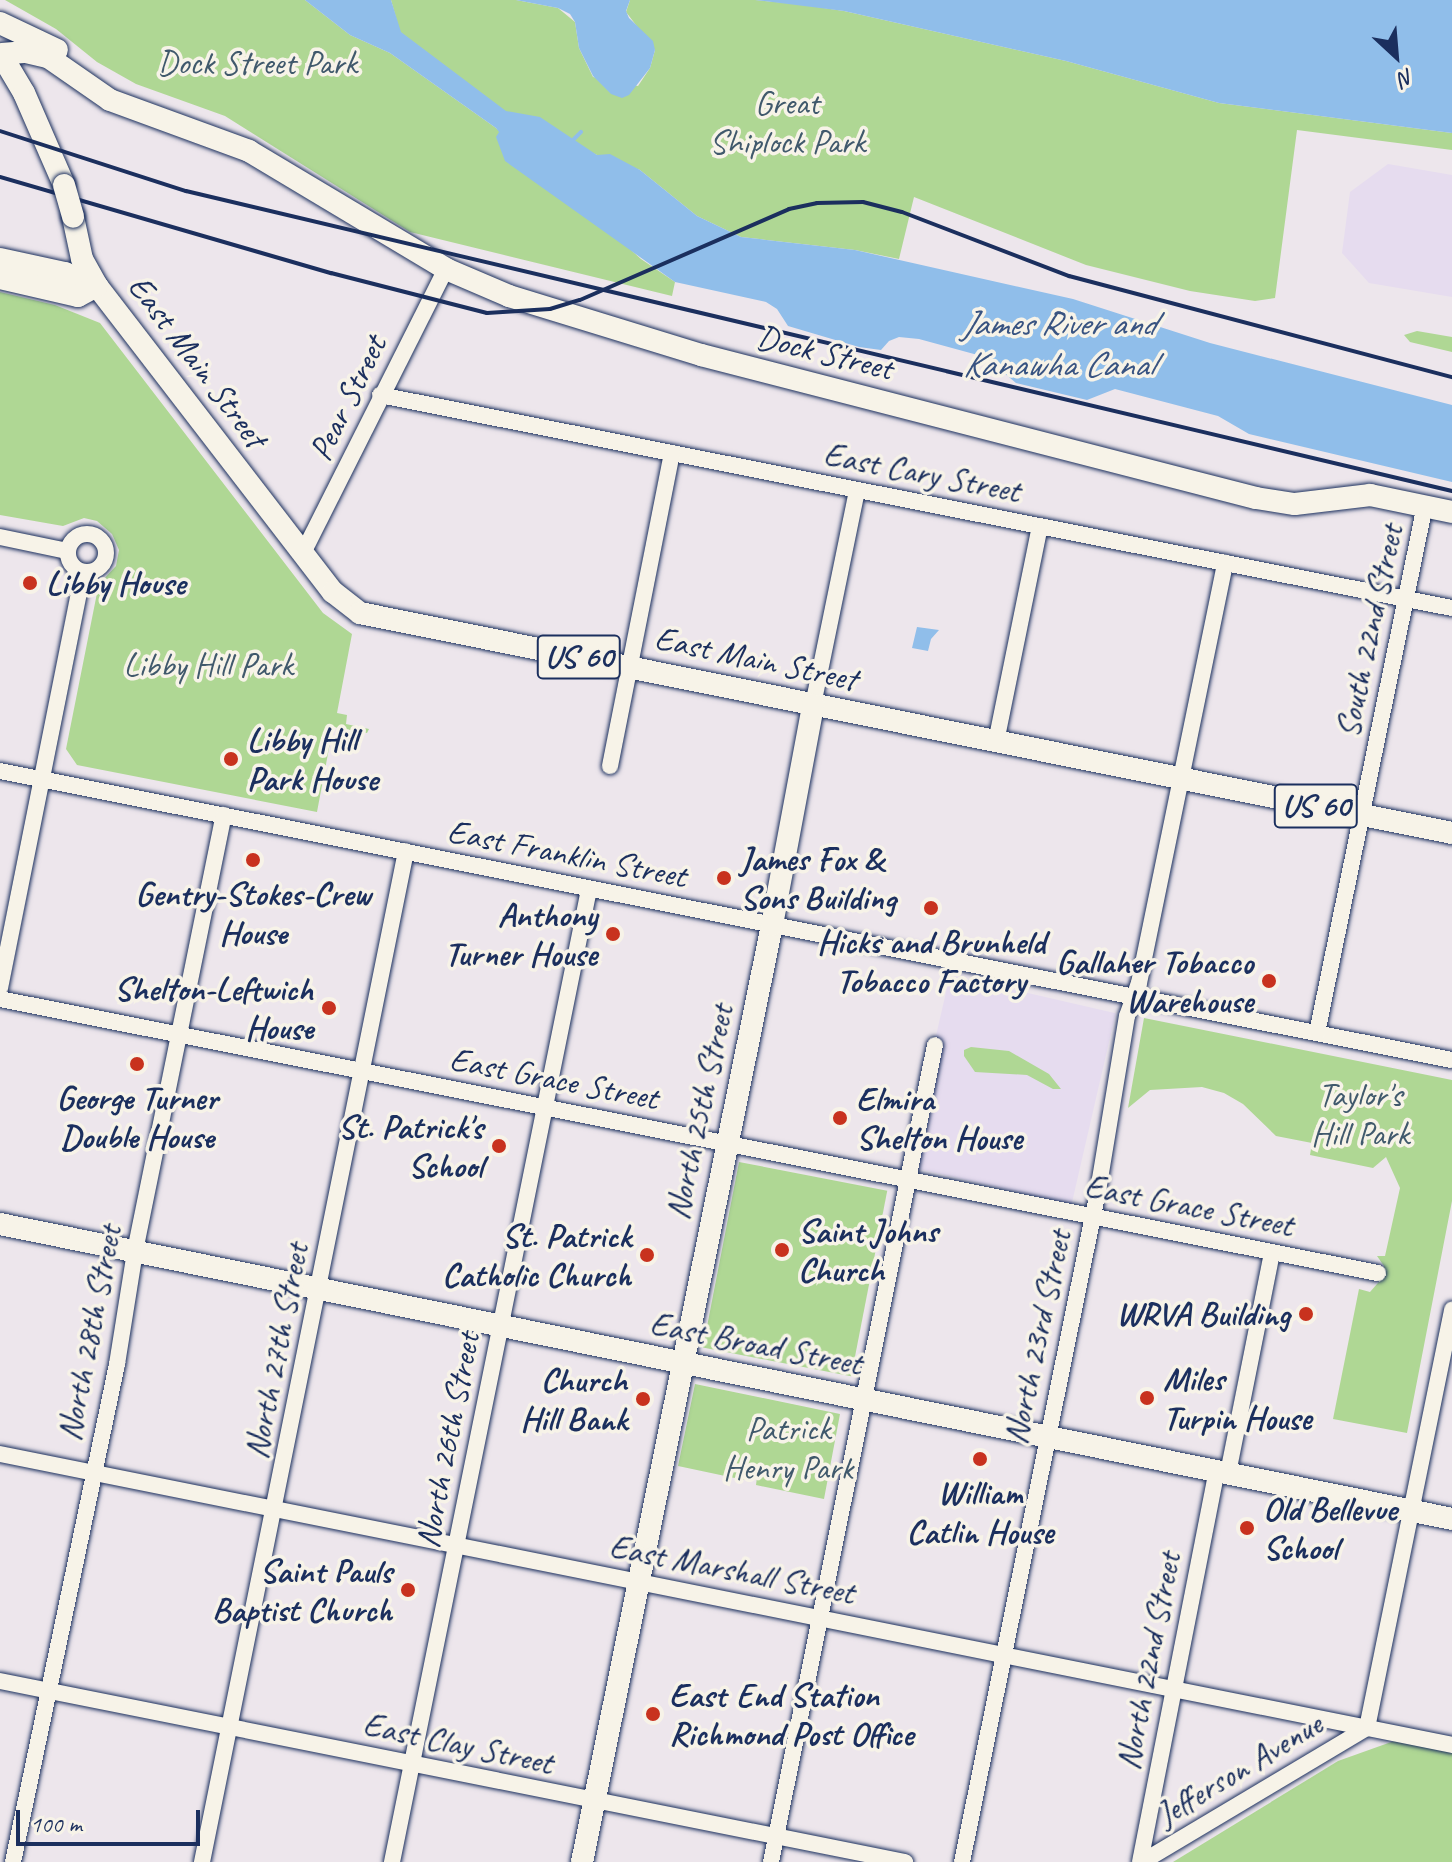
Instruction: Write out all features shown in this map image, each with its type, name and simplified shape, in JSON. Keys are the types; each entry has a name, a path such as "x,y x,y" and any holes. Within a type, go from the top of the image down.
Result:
{"main road":[{"path":"0,23 4,35 1,56"},
{"name":"Dock Street","path":"0,23 50,44 103,86 261,157 446,269 509,296 701,355 1256,498 1295,504 1370,495 1452,512"},
{"name":"Dock Street","path":"1,56 41,54 110,100 182,128 219,138"},
{"name":"East Main Street","path":"1,56 24,93 64,185 82,259 97,286 339,598 368,616 630,666 1452,833"},
{"name":"East Main Street","path":"0,85 30,112"},
{"path":"0,259 65,273 97,286"},
{"path":"0,278 78,296 97,286"},
{"name":"North 25th Street","path":"582,1862 772,925 813,705"},
{"name":"East Broad Street","path":"0,1224 1452,1519"}],"street":[{"name":"Pear Street","path":"303,553 446,269"},
{"name":"East Cary Street","path":"380,395 1452,608"},
{"path":"610,766 672,453"},
{"path":"813,705 857,490"},
{"name":"South 22nd Street","path":"1362,815 1425,505"},
{"path":"996,742 1040,526"},
{"path":"79,535 92,535 103,542 106,555 101,567 83,572 69,562 67,551 79,535"},
{"path":"0,537 67,551"},
{"name":"North 23rd Street","path":"962,1862 1092,1216 1127,1016 1134,996 1225,563"},
{"path":"0,988 83,572"},
{"name":"East Franklin Street","path":"0,771 1452,1060"},
{"name":"North 28th Street","path":"13,1862 117,1364 135,1251 224,815"},
{"path":"1317,1033 1362,815"},
{"name":"North 27th Street","path":"202,1862 406,851"},
{"name":"North 26th Street","path":"392,1862 589,889"},
{"name":"East Grace Street","path":"0,999 1378,1273"},
{"path":"771,1862 935,1045"},
{"name":"North 22nd Street","path":"1141,1862 1173,1689 1272,1252"},
{"path":"1367,1728 1452,1310"},
{"name":"East Marshall Street","path":"0,1454 1452,1745"},
{"name":"East Clay Street","path":"0,1681 905,1862"},
{"name":"Jefferson Avenue","path":"1141,1862 1367,1728"}],"shaded area":[{"path":"1388,164 1452,175 1452,297 1369,283 1342,253 1350,192"},
{"path":"950,975 1116,1013 1072,1204 906,1166"}],"green space":[{"name":"Dock Street Park","path":"5,0 305,0 350,35 390,53 496,128 641,259 675,282 672,296 410,232 225,116 136,84 97,62 56,29"},
{"name":"Great Shiplock Park","path":"391,0 516,0 558,8 575,22 579,48 593,77 638,86 650,68 655,50 626,12 630,0 755,0 797,4 844,11 1066,61 1219,103 1452,133 1452,150 1297,130 1275,298 1255,301 1190,291 1086,265 914,197 899,259 855,250 741,237 697,216 640,170 597,155 506,112 400,32"},
{"name":"Libby Hill Park","path":"0,292 55,305 100,323 323,613 352,634 337,713 347,715 346,724 369,729 367,733 333,727 317,812 77,765 66,749 97,593 100,583 116,566 119,550 112,534 97,521 84,518 63,526 0,515"},
{"path":"1417,331 1452,337 1452,352 1410,342 1404,335"},
{"name":"Taylor's Hill Park","path":"1144,1018 1452,1080 1452,1201 1407,1433 1333,1419 1359,1289 1370,1292 1384,1276 1384,1266 1377,1256 1385,1256 1400,1188 1386,1157 1373,1168 1310,1155 1312,1143 1276,1136 1243,1104 1224,1093 1202,1087 1150,1090 1128,1108"},
{"path":"971,1047 1009,1051 1049,1074 1061,1089 1053,1089 1027,1075 975,1072 964,1056 964,1050"},
{"path":"739,1162 887,1191 851,1376 703,1348"},
{"name":"Patrick Henry Park","path":"695,1384 840,1414 824,1499 756,1485 757,1477 747,1474 744,1480 678,1466"},
{"path":"1408,1736 1452,1745 1452,1862 1173,1862 1338,1761"}],"water":[{"name":"James River and Kanawha Canal","path":"305,0 391,0 401,32 506,111 540,117 597,155 610,154 640,170 697,216 741,237 855,250 1073,299 1210,343 1452,405 1452,482 1249,434 1218,416 1115,389 1087,400 1016,383 985,357 919,339 899,337 889,341 881,350 859,347 788,326 777,309 766,302 675,282 505,161 496,128 390,53 350,35"},
{"path":"516,0 630,0 626,11 629,18 653,41 655,50 650,68 629,95 622,98 611,94 593,76 579,48 575,22 570,14 558,8"},
{"path":"755,0 1452,0 1452,133 1219,103 1066,61 844,11"},
{"path":"917,627 939,630 931,639 928,651 912,648"}],"waterway":[{"path":"574,139 581,132"}],"railway":[{"path":"0,131 186,191 1452,491"},
{"path":"0,177 331,273 487,313 550,309 580,300 789,209 817,203 863,202 902,212 1069,276 1452,377"}],"place":[{"name":"Libby House","path":"30,583"},
{"name":"Libby Hill Park House","path":"231,759"},
{"name":"Gentry-Stokes-Crew House","path":"253,860"},
{"name":"James Fox & Sons Building","path":"724,878"},
{"name":"Hicks and Brunheld Tobacco Factory","path":"931,908"},
{"name":"Anthony Turner House","path":"613,934"},
{"name":"Gallaher Tobacco Warehouse","path":"1269,981"},
{"name":"Shelton-Leftwich House","path":"329,1008"},
{"name":"George Turner Double House","path":"137,1064"},
{"name":"Elmira Shelton House","path":"840,1118"},
{"name":"St. Patrick's School","path":"499,1146"},
{"name":"Saint Johns Church","path":"782,1250"},
{"name":"St. Patrick Catholic Church","path":"647,1255"},
{"name":"WRVA Building","path":"1306,1314"},
{"name":"Miles Turpin House","path":"1147,1398"},
{"name":"Church Hill Bank","path":"643,1399"},
{"name":"William Catlin House","path":"980,1459"},
{"name":"Old Bellevue School","path":"1247,1528"},
{"name":"Saint Pauls Baptist Church","path":"408,1590"},
{"name":"East End Station Richmond Post Office","path":"653,1714"}]}
